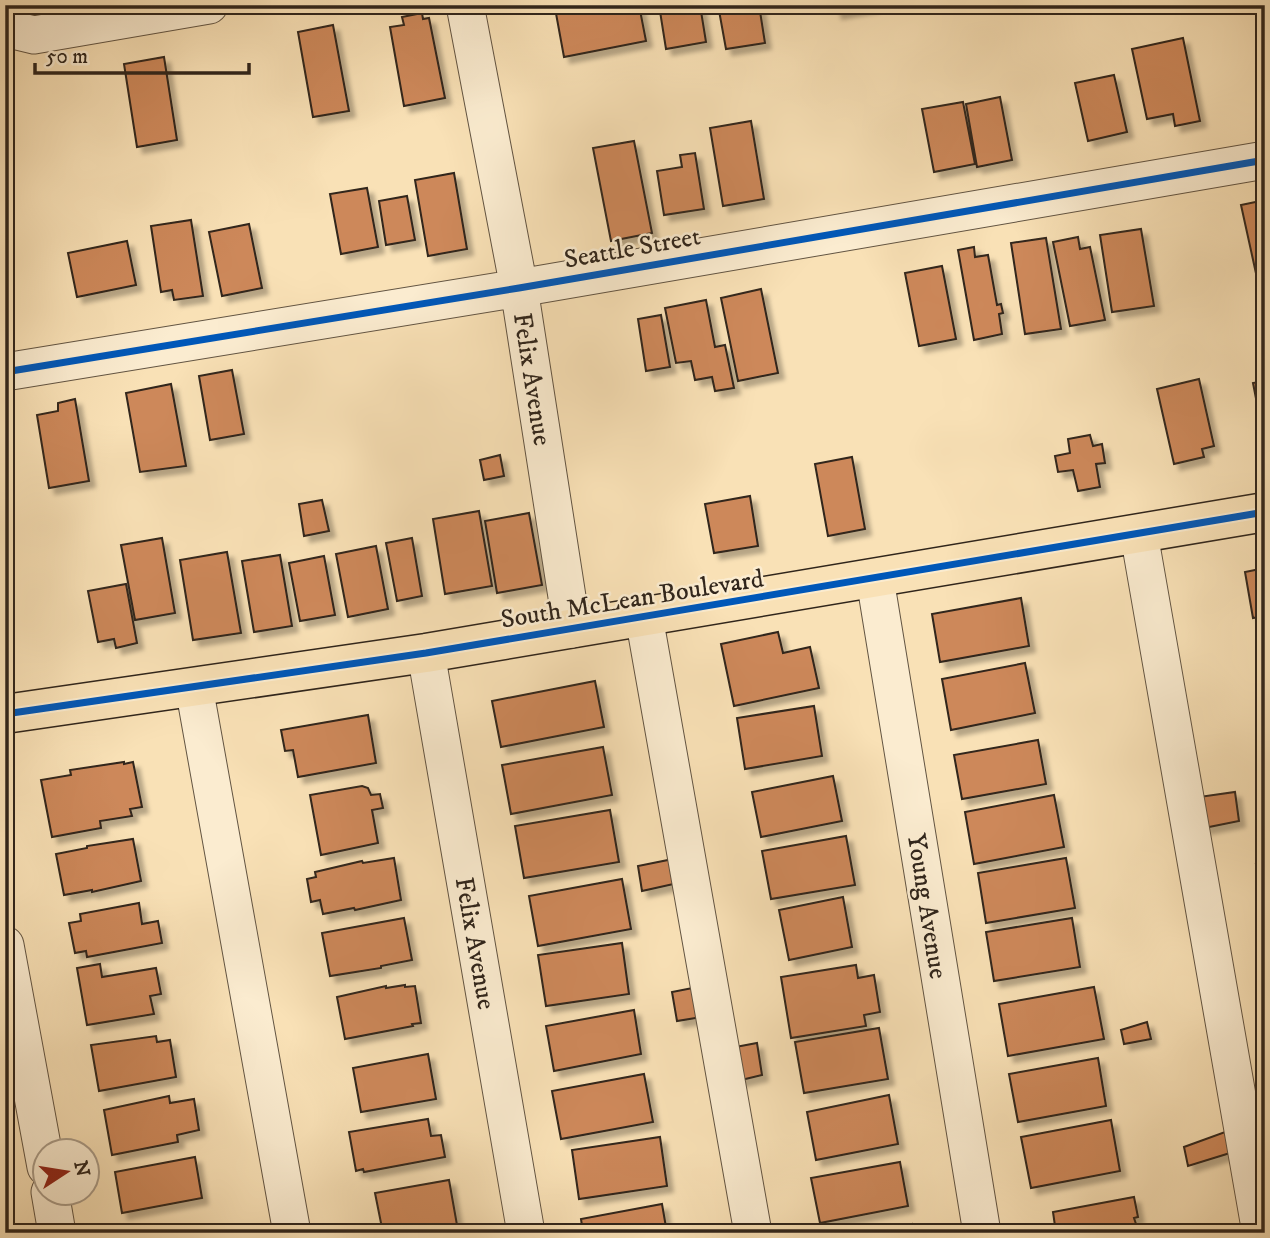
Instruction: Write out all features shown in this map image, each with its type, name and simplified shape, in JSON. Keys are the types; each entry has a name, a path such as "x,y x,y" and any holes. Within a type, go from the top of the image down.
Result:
{"main road":[{"name":"South McLean Boulevard","path":"5,714 426,653 1265,512"}],"street":[{"path":"5,27 34,35 209,5"},
{"name":"Felix Avenue","path":"465,5 519,288 572,629"},
{"name":"Seattle Street","path":"5,372 519,288 1265,160"},
{"path":"1139,534 1261,1233"},
{"name":"Young Avenue","path":"875,579 982,1233"},
{"path":"644,617 753,1233"},
{"name":"Felix Avenue","path":"426,653 526,1233"},
{"path":"194,687 292,1233"},
{"path":"5,945 40,1136"},
{"path":"52,1206 57,1233"}],"building":[{"path":"570,5 639,5 646,41 564,57 555,8"},
{"path":"659,5 700,5 706,42 666,49"},
{"path":"718,5 759,5 765,43 726,49"},
{"path":"834,5 873,5 873,6 836,13"},
{"path":"422,13 423,19 429,18 445,98 404,106 390,27 404,25 402,17"},
{"path":"333,25 349,111 313,117 298,32"},
{"path":"1183,38 1200,121 1175,126 1173,114 1147,119 1132,49"},
{"path":"164,57 177,140 137,147 124,64"},
{"path":"1114,75 1127,132 1088,141 1075,83"},
{"path":"1000,97 1012,160 977,167 966,104"},
{"path":"963,102 975,164 934,172 922,109"},
{"path":"751,121 764,199 723,206 710,128"},
{"path":"634,141 652,233 611,241 593,148"},
{"path":"695,153 704,209 664,215 657,171 682,167 680,155"},
{"path":"454,173 467,249 428,256 415,180"},
{"path":"367,188 378,247 341,254 330,194"},
{"path":"407,196 415,240 386,245 379,201"},
{"path":"1265,200 1265,286 1259,287 1241,205"},
{"path":"191,220 203,296 174,300 172,290 161,292 151,226"},
{"path":"249,224 262,288 222,296 209,232"},
{"path":"1141,229 1154,306 1112,312 1100,235"},
{"path":"1078,237 1080,249 1090,247 1105,320 1070,326 1053,242"},
{"path":"1046,238 1061,329 1025,334 1011,243"},
{"path":"127,241 136,285 77,297 68,253"},
{"path":"974,247 975,257 988,255 997,305 1001,304 1003,313 999,314 1002,334 974,340 958,250"},
{"path":"942,266 956,339 919,346 905,273"},
{"path":"761,289 778,373 738,381 721,298"},
{"path":"706,300 715,347 725,345 734,388 715,391 712,377 695,380 691,361 676,363 665,308"},
{"path":"661,315 670,367 646,371 638,319"},
{"path":"232,370 244,434 210,440 199,376"},
{"path":"1199,379 1214,446 1202,449 1204,457 1174,464 1157,389"},
{"path":"1265,381 1265,445 1253,383"},
{"path":"171,384 186,466 140,472 126,393"},
{"path":"75,399 89,481 49,488 37,415 58,411 58,403"},
{"path":"1090,435 1093,446 1102,444 1105,463 1096,464 1100,487 1078,491 1073,470 1058,472 1055,456 1070,453 1068,439"},
{"path":"500,455 504,476 484,480 480,460"},
{"path":"852,457 865,529 828,536 815,464"},
{"path":"750,496 758,546 714,553 705,504"},
{"path":"322,500 329,531 304,536 299,504"},
{"path":"479,511 492,586 445,594 433,519"},
{"path":"529,513 542,585 497,593 485,521"},
{"path":"162,538 175,613 135,620 121,545"},
{"path":"412,538 422,596 397,601 386,543"},
{"path":"376,546 388,609 348,617 336,554"},
{"path":"227,552 241,633 193,640 180,560"},
{"path":"280,555 292,626 254,632 242,561"},
{"path":"324,556 335,615 300,621 289,563"},
{"path":"1265,568 1265,616 1253,618 1245,572"},
{"path":"126,584 137,643 116,648 114,639 98,642 88,591"},
{"path":"1021,598 1029,646 940,662 932,614"},
{"path":"778,632 783,653 810,647 819,688 734,706 721,644"},
{"path":"1025,663 1035,713 951,730 942,679"},
{"path":"595,681 604,727 501,747 492,701"},
{"path":"814,706 822,756 745,769 737,718"},
{"path":"368,715 376,763 298,777 293,750 285,751 281,730"},
{"path":"1038,740 1046,784 962,799 954,755"},
{"path":"603,747 612,795 511,814 502,765"},
{"path":"133,762 142,807 130,809 132,816 100,821 101,828 52,837 41,780 71,775 70,770"},
{"path":"833,776 842,821 761,837 752,792"},
{"path":"362,786 368,788 371,795 380,794 383,808 372,810 378,843 321,855 310,795"},
{"path":"1235,792 1239,821 1204,828 1199,797"},
{"path":"1054,795 1064,847 974,864 965,812"},
{"path":"610,810 619,862 524,878 515,826"},
{"path":"846,836 855,885 771,899 762,851"},
{"path":"133,839 141,881 64,895 56,854"},
{"path":"394,858 401,900 323,914 320,900 311,902 307,879 316,877 315,872 362,861"},
{"path":"1066,858 1075,908 986,923 978,873"},
{"path":"673,859 678,883 642,891 638,866"},
{"path":"1265,862 1265,884 1261,885 1256,864"},
{"path":"622,879 631,929 538,946 529,896"},
{"path":"843,897 852,947 789,960 779,910"},
{"path":"139,903 142,924 158,921 162,943 87,957 86,951 75,953 69,923 81,921 80,914"},
{"path":"404,918 412,960 330,976 322,933"},
{"path":"1072,918 1080,967 994,981 986,932"},
{"path":"622,943 629,994 546,1006 538,955"},
{"path":"100,964 102,977 156,968 161,994 150,996 154,1014 87,1025 77,968"},
{"path":"856,965 858,978 874,975 880,1012 864,1015 866,1026 791,1038 781,977"},
{"path":"386,986 415,986 421,1023 345,1039 337,997"},
{"path":"703,986 708,1016 677,1021 672,992"},
{"path":"1094,987 1104,1039 1008,1056 999,1004"},
{"path":"634,1010 641,1054 554,1071 546,1026"},
{"path":"1147,1022 1151,1039 1124,1044 1121,1030"},
{"path":"879,1028 888,1079 804,1093 795,1042"},
{"path":"156,1036 157,1042 170,1040 176,1077 99,1091 91,1045"},
{"path":"757,1043 762,1075 733,1082 730,1048"},
{"path":"428,1054 436,1099 361,1112 353,1068"},
{"path":"1098,1058 1106,1106 1018,1122 1009,1074"},
{"path":"644,1074 653,1122 561,1139 552,1091"},
{"path":"889,1095 898,1144 816,1160 807,1112"},
{"path":"169,1096 170,1103 194,1099 199,1130 177,1135 178,1142 112,1155 104,1110"},
{"path":"428,1119 431,1136 441,1135 445,1157 364,1172 363,1169 356,1171 349,1132"},
{"path":"1111,1120 1120,1171 1031,1188 1021,1137"},
{"path":"1225,1132 1230,1153 1188,1166 1184,1147"},
{"path":"660,1137 667,1186 579,1199 572,1150"},
{"path":"195,1157 202,1198 122,1213 115,1172"},
{"path":"900,1162 908,1206 820,1223 811,1178"},
{"path":"449,1180 457,1225 412,1233 383,1233 375,1193"},
{"path":"1134,1197 1138,1217 1134,1218 1136,1224 1132,1225 1134,1233 1056,1233 1053,1212"},
{"path":"662,1204 667,1233 583,1233 581,1219"},
{"path":"912,1224 914,1233 870,1233"},
{"path":"208,1225 209,1233 168,1233"}],"cycle path":[{"path":"5,372 519,288 1265,160"},
{"path":"5,714 426,653 1265,512"}]}
